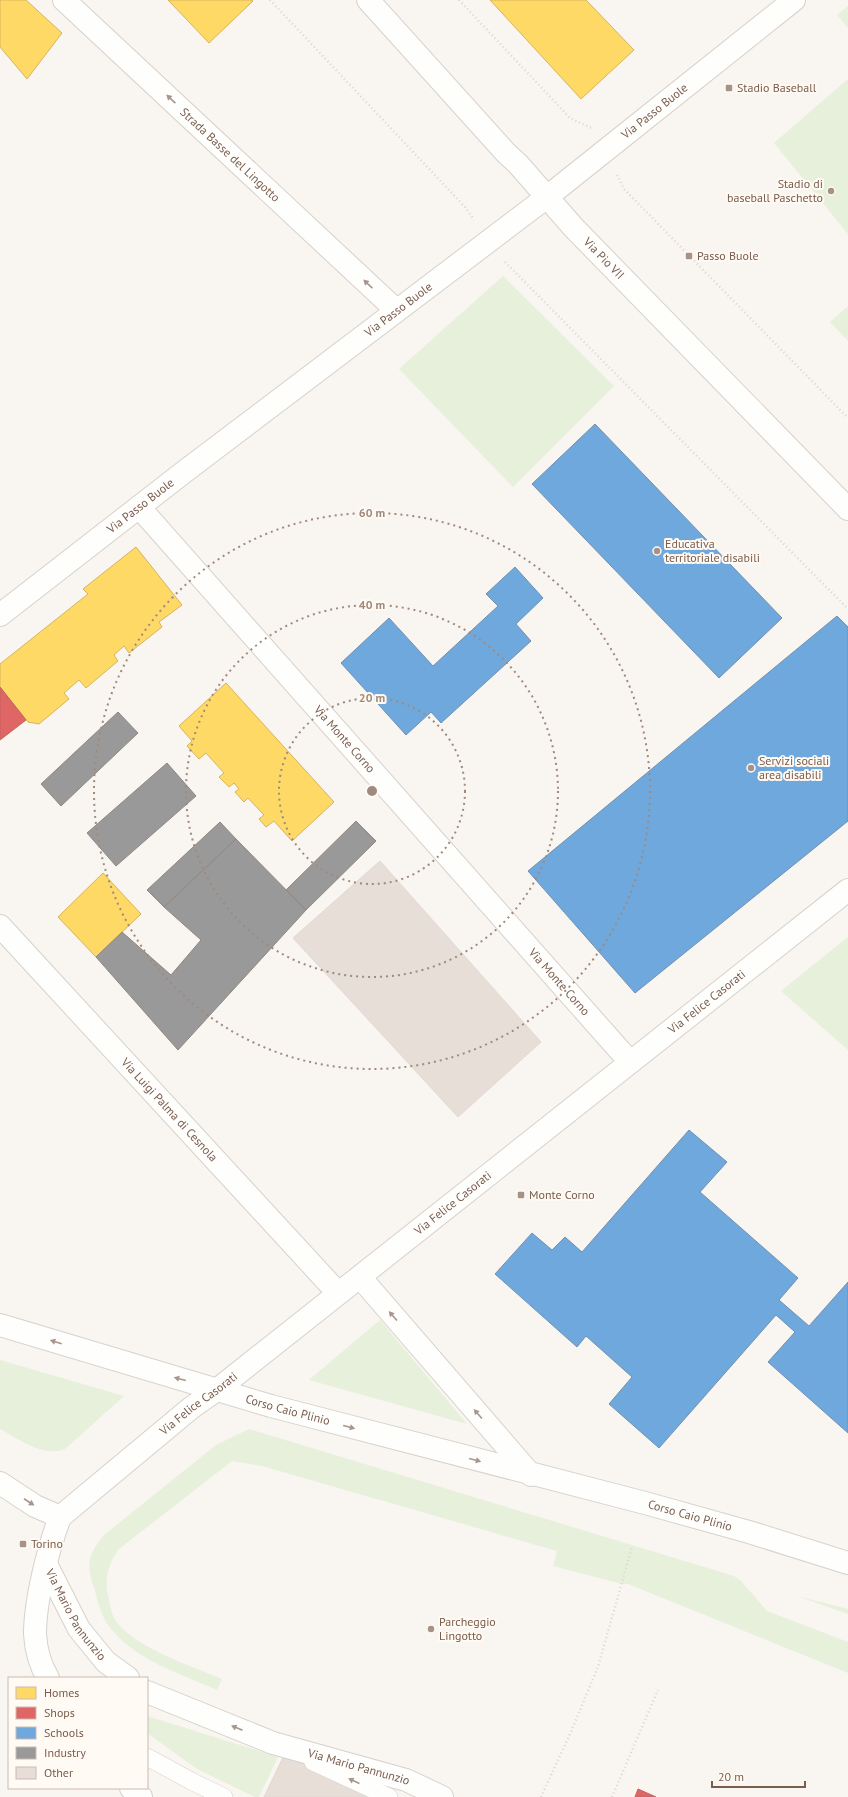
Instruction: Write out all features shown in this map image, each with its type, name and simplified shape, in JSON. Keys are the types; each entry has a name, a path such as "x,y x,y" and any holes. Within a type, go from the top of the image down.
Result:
{"street":[{"name":"Strada Basse del Lingotto","path":"64,0 396,310"},
{"name":"Via Pio VII","path":"368,0 578,232 848,509"},
{"name":"Via Passo Buole","path":"0,615 396,310 547,198 794,0"},
{"name":"Via Monte Corno","path":"139,507 630,1062"},
{"name":"Via Felice Casorati","path":"60,1517 191,1408 218,1389 848,890"},
{"name":"Via Luigi Palma di Cesnola","path":"0,926 338,1293"},
{"path":"360,1277 531,1475"},
{"name":"Corso Caio Plinio","path":"0,1325 272,1406 531,1475 645,1503 749,1532 848,1563"},
{"path":"0,1483 35,1506 60,1517"},
{"name":"Via Mario Pannunzio","path":"47,1677 42,1669 37,1652 35,1634 39,1600 46,1564 51,1541 60,1517"},
{"name":"Via Mario Pannunzio","path":"46,1564 79,1629 106,1662 127,1677"},
{"name":"Via Mario Pannunzio","path":"148,1692 273,1743 406,1780 442,1797"},
{"path":"132,1789 141,1797"}],"lane":[{"name":"Via Mario Pannunzio","path":"273,1743 389,1797"},
{"path":"148,1758 224,1797"}],"path":[{"path":"270,0 465,207 488,242 515,273 848,609"},
{"path":"459,0 570,118 592,128 600,137 624,189 848,418"},
{"path":"541,1797 570,1734 598,1667 632,1547"},
{"path":"612,1797 658,1690"}],"green space":[{"path":"848,6 848,28 837,15"},
{"name":"Stadio di baseball Paschetto","path":"848,79 848,234 774,143"},
{"path":"503,276 614,386 513,487 399,369"},
{"path":"848,306 848,341 830,322"},
{"path":"848,937 848,1050 781,991"},
{"path":"380,1320 467,1424 309,1380"},
{"path":"0,1360 124,1396 65,1449 49,1451 40,1449 23,1442 0,1429"},
{"path":"249,1429 734,1576 741,1581 767,1611 848,1642 848,1673 628,1584 622,1584 553,1566 557,1551 262,1466 232,1461 119,1549 112,1559 107,1577 107,1589 113,1616 125,1631 136,1640 150,1648 222,1679 217,1690 158,1664 131,1648 119,1637 108,1625 102,1613 89,1567 91,1555 98,1542 104,1535 216,1445"},
{"path":"797,1596 848,1609 848,1614"},
{"path":"148,1716 278,1757 259,1797 255,1797 197,1769 148,1734"}],"building: Homes":[{"path":"0,0 26,0 62,33 27,79 0,47"},
{"path":"168,0 252,0 253,1 209,43"},
{"path":"490,0 586,0 634,50 581,99"},
{"path":"136,547 182,605 159,622 162,627 129,653 124,646 114,655 118,661 86,688 79,680 64,693 69,699 39,724 28,722 0,687 0,664 88,594 83,589"},
{"path":"226,683 334,802 292,841 274,821 266,827 259,819 264,815 248,798 244,802 235,792 239,789 234,783 229,787 219,777 224,773 206,753 199,759 187,746 192,741 179,726"},
{"path":"103,873 141,914 96,957 58,917"}],"building: Shops":[{"path":"0,687 26,720 0,740"},
{"path":"638,1789 656,1797 635,1797"}],"building: Schools":[{"name":"Educativa territoriale disabili","path":"595,424 782,618 719,678 532,484"},
{"path":"515,567 543,598 516,624 531,641 441,723 431,712 406,735 341,663 389,618 433,666 498,606 486,594"},
{"name":"Servizi sociali area disabili","path":"837,616 848,627 848,821 635,993 528,871"},
{"path":"689,1130 727,1162 700,1192 798,1278 779,1300 809,1326 848,1282 848,1433 768,1362 795,1332 776,1315 659,1448 609,1404 632,1377 586,1336 577,1347 495,1274 532,1233 552,1250 565,1237 582,1252"}],"building: Industry":[{"path":"118,712 138,733 61,806 41,784"},
{"path":"167,763 196,796 116,866 87,833"},
{"path":"356,821 376,841 306,910 286,890"},
{"path":"220,822 236,839 164,907 147,890"},
{"path":"236,839 306,910 178,1050 96,957 122,932 171,975 201,940 164,907"}],"building: Other":[{"path":"380,861 541,1042 458,1117 293,938"},
{"path":"286,1751 382,1797 264,1797"}],"place":[{"name":"Stadio Baseball","path":"729,88"},
{"name":"Stadio di baseball Paschetto","path":"831,191"},
{"name":"Passo Buole","path":"689,256"},
{"name":"Educativa territoriale disabili","path":"657,551"},
{"name":"Servizi sociali area disabili","path":"751,768"},
{"name":"Monte Corno","path":"521,1195"},
{"name":"Torino","path":"23,1544"},
{"name":"Parcheggio Lingotto","path":"431,1629"}]}
